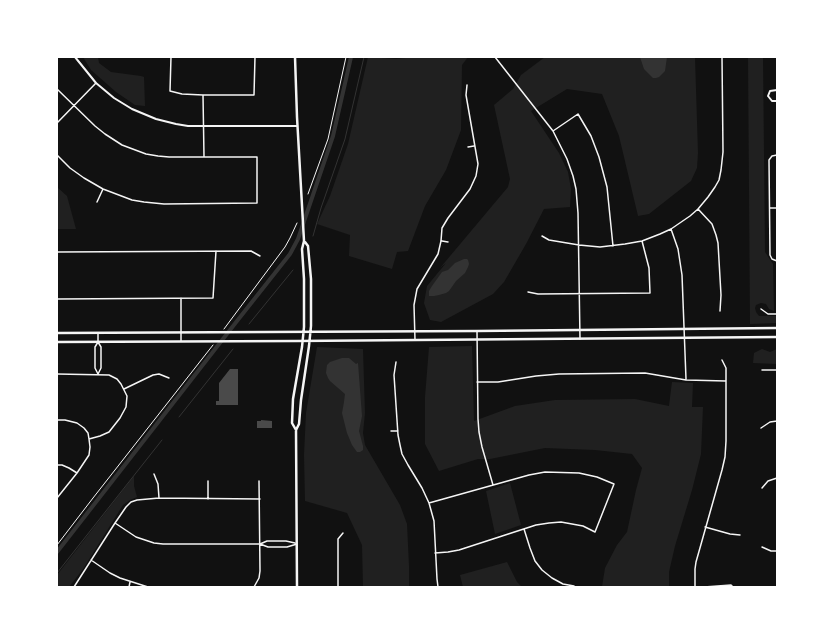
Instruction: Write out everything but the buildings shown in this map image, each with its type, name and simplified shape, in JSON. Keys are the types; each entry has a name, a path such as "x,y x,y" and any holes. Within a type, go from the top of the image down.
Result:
{"main road":[{"path":"295,57 297,126 304,231 302,249 304,279 303,332 293,400 292,423 296,430"},
{"path":"297,587 296,430 299,424 311,332 311,279 308,246 304,241"},
{"path":"57,333 777,328"},
{"path":"57,342 777,337"}],"street":[{"path":"75,57 96,84 114,98 146,116 188,126 297,126"},
{"path":"171,57 170,92 203,95 254,95 255,57"},
{"path":"496,57 553,131 568,159 576,189 578,213 580,339"},
{"path":"542,236 550,240 600,247 642,241 671,229 698,209 719,180 722,166 722,57"},
{"path":"57,123 96,84"},
{"path":"415,340 414,304 417,290 438,254 442,228 470,189 476,176 478,164 466,95 467,85"},
{"path":"57,89 105,134 122,145 146,154 158,156 257,157 257,203 154,204 132,200 103,189 76,172 57,155"},
{"path":"777,90 770,91 768,96 772,101 777,102"},
{"path":"203,95 204,157"},
{"path":"553,131 578,114 591,136 605,175 613,246"},
{"path":"468,147 475,146"},
{"path":"777,155 774,155 770,160 770,255 772,259 777,261"},
{"path":"97,202 103,189"},
{"path":"770,208 777,208"},
{"path":"698,209 712,224 718,243 721,295 720,311"},
{"path":"671,229 678,248 681,266 686,380"},
{"path":"441,241 448,242"},
{"path":"528,292 538,294 650,293 649,268 642,241"},
{"path":"57,299 213,298 216,251"},
{"path":"57,252 250,251 260,256"},
{"path":"181,298 181,342"},
{"path":"761,310 768,314 777,314"},
{"path":"477,331 479,432 493,485"},
{"path":"98,333 98,342 95,348 95,368 98,374"},
{"path":"98,342 101,347 101,368 98,374"},
{"path":"695,587 696,562 725,457 726,368 722,360"},
{"path":"396,362 394,375 398,431 402,454 430,503 434,521 438,587"},
{"path":"762,370 777,370"},
{"path":"478,382 498,382 536,376 567,374 645,373 686,380 726,381"},
{"path":"57,374 109,375 117,379 124,388 126,407 120,418 109,432 90,439"},
{"path":"124,388 153,375 159,374 169,378"},
{"path":"57,420 77,423 84,428 90,439 89,455 57,498"},
{"path":"761,428 770,422 777,421"},
{"path":"390,431 398,431"},
{"path":"57,466 69,468 77,473"},
{"path":"430,503 529,475 545,472 579,473 597,477 614,484 595,532 583,526 561,522 549,523 536,525 459,550 436,553"},
{"path":"154,474 158,484 159,498"},
{"path":"762,488 768,481 777,478"},
{"path":"208,481 208,499"},
{"path":"254,587 259,578 260,571 259,481"},
{"path":"74,587 115,523 131,502 159,498 260,499"},
{"path":"115,523 136,537 158,543 260,544 268,547 287,547 297,544"},
{"path":"706,527 730,534 740,535"},
{"path":"524,529 530,548 542,570 563,584 574,586"},
{"path":"338,587 338,539 343,533"},
{"path":"260,544 267,541 286,541 297,544"},
{"path":"762,547 777,552"},
{"path":"91,560 110,573 130,582 148,587"},
{"path":"129,587 130,582"},
{"path":"704,587 731,585 733,587"}],"path":[{"path":"308,194 328,139 346,57"},
{"path":"223,332 285,247 297,223"},
{"path":"57,545 217,342"}],"shaded area":[{"path":"83,57 98,57 99,63 111,72 144,77 145,106 135,105 116,92 91,70"},
{"path":"368,57 396,59 415,57 468,57 462,65 461,130 446,170 425,206 408,251 397,252 392,269 349,256 350,235 317,224 330,196 348,144"},
{"path":"545,57 695,57 698,153 697,168 691,181 649,214 638,216 619,136 602,94 567,89 531,111 559,153 568,172 571,189 570,207 544,209 504,282 493,294 441,322 430,320 424,303 427,286 446,263 440,268 508,187 510,179 494,105 513,89 521,75"},
{"path":"640,57 667,57 665,71 659,77 653,78 644,69"},
{"path":"748,57 763,57 765,252 773,264 774,311 769,309 766,304 761,303 756,305 755,308 759,316 777,316 777,323 750,324"},
{"path":"57,187 67,196 76,229 57,229"},
{"path":"464,259 468,260 468,267 465,273 456,281 449,291 439,295 429,296 429,291 442,272 448,270 455,263"},
{"path":"472,346 474,421 515,406 555,400 635,399 669,406 672,382 693,383 692,407 703,407 701,454 675,546 669,572 669,587 602,587 605,568 617,545 627,532 642,468 632,454 595,450 545,448 490,459 478,459 439,471 425,444 425,397 429,347"},
{"path":"317,347 363,349 365,413 363,433 365,445 400,505 407,524 409,587 363,587 362,545 347,513 305,501 304,455 306,413"},
{"path":"762,349 770,352 777,349 777,364 753,363 754,353"},
{"path":"342,358 349,358 356,364 358,363 362,416 359,431 363,446 363,450 360,452 357,452 352,445 347,433 342,413 345,394 330,381 326,373 327,365 330,362"},
{"path":"134,476 134,486 137,497 123,505 83,569 69,587 57,587 57,575"},
{"path":"510,483 521,525 495,534 486,491"},
{"path":"507,562 517,582 522,587 463,587 460,575"}],"waterway":[{"path":"57,552 290,254 298,239 333,136 351,57"},
{"path":"313,236 345,139 364,57"},
{"path":"249,324 293,270"},
{"path":"179,417 233,349"},
{"path":"57,573 162,440"}]}
